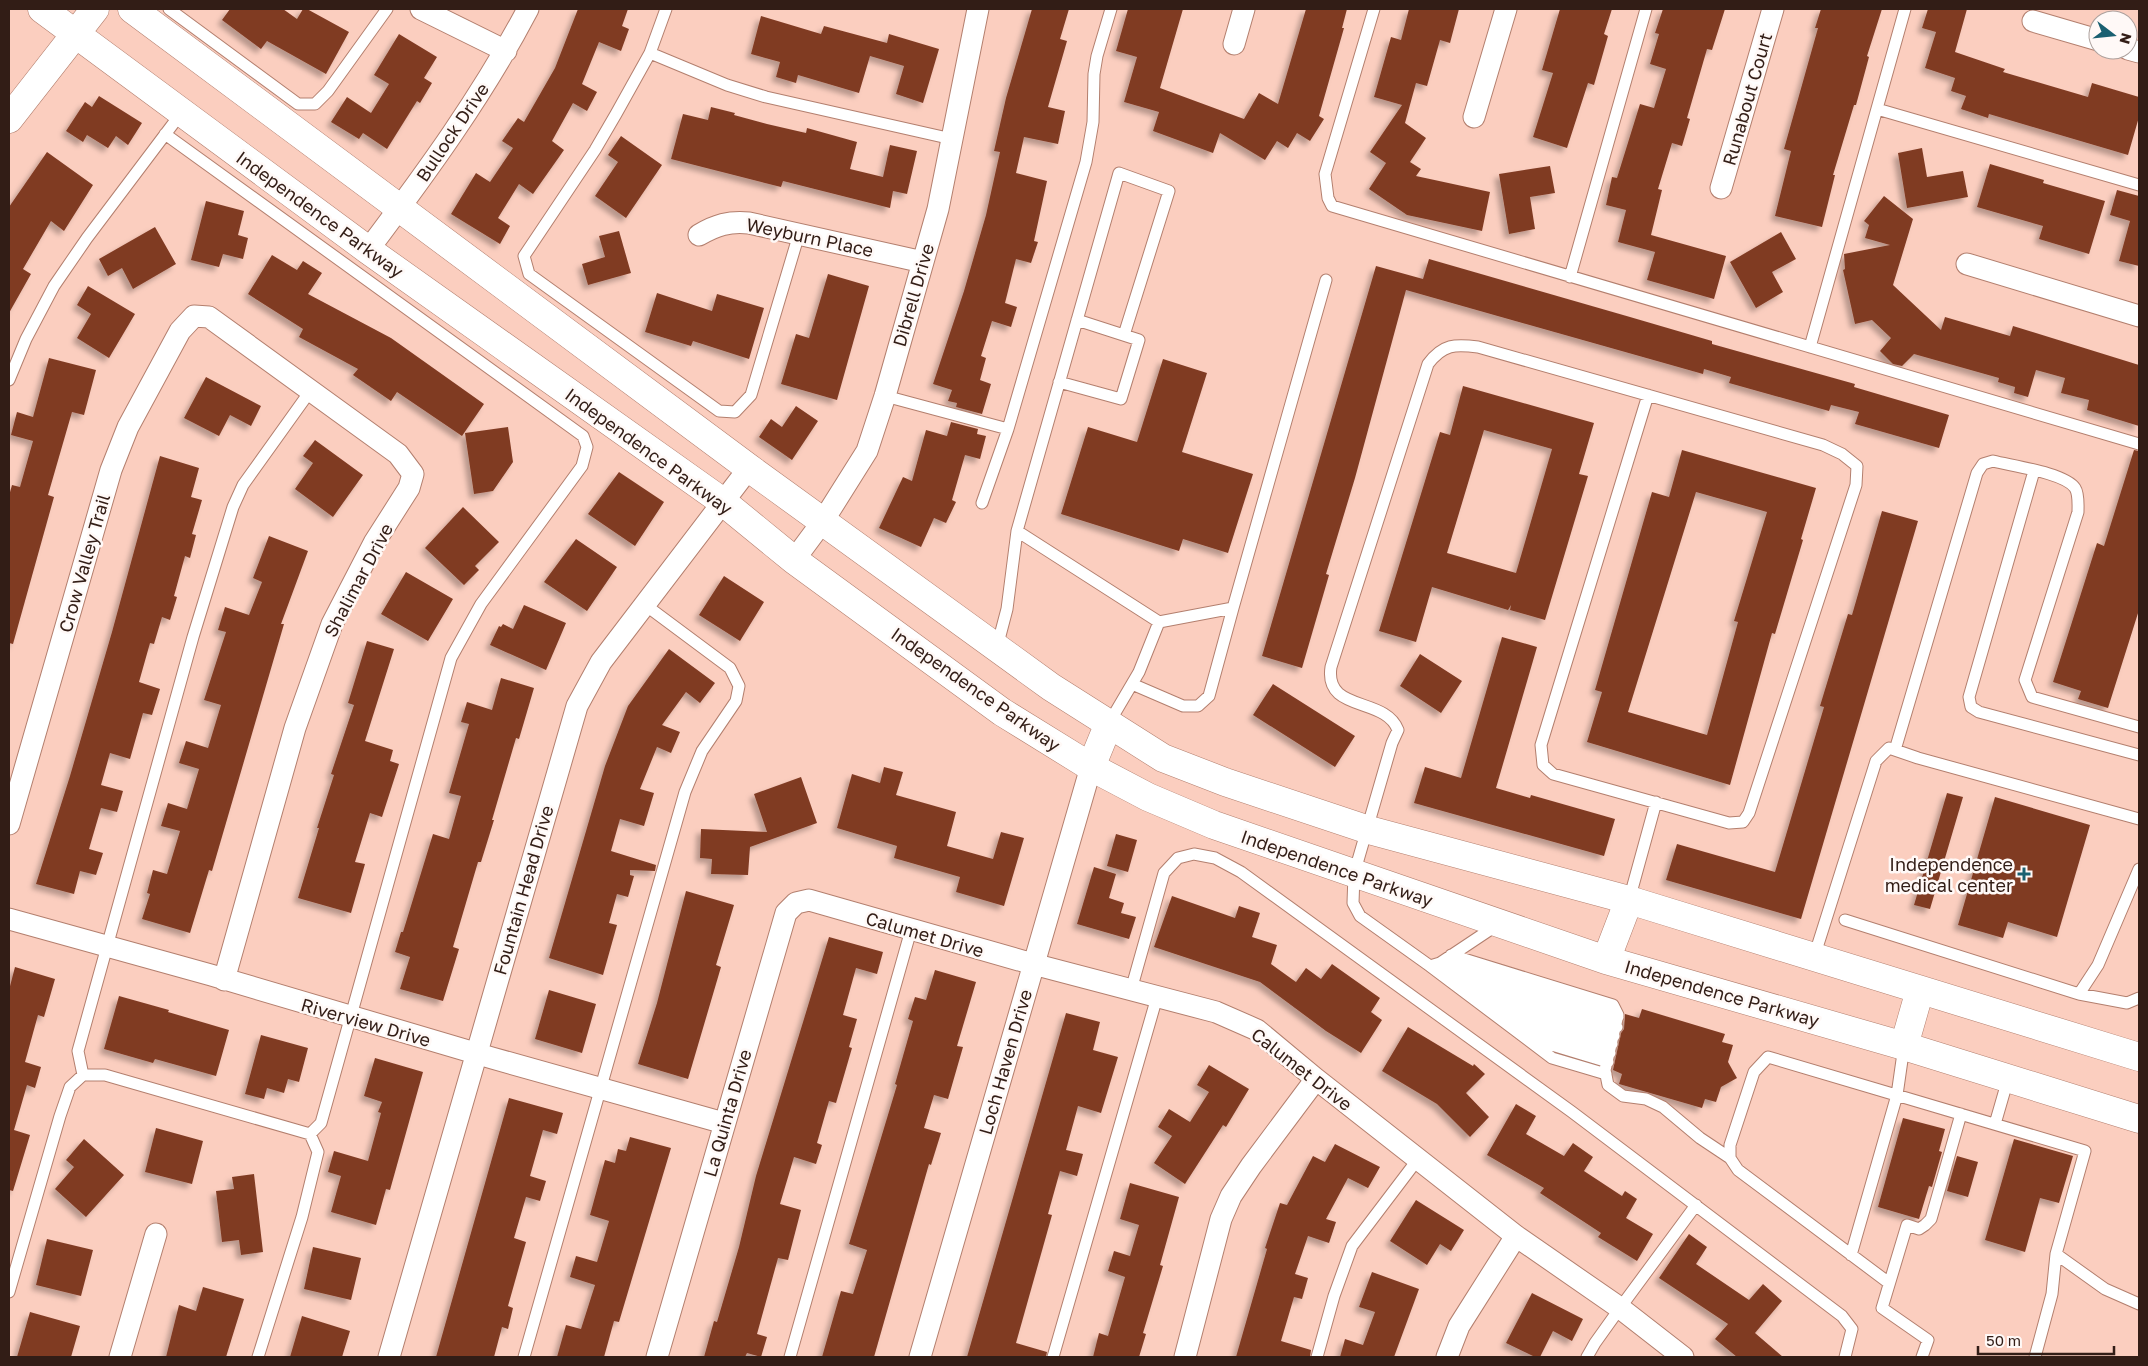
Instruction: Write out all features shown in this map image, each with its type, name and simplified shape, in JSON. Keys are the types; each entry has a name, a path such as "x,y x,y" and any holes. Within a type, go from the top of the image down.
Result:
{"main road":[{"name":"Independence Parkway","path":"42,9 368,250 723,502 794,560 1002,712 1091,767 1148,797 1214,825 1606,960 1904,1046 2139,1119"},
{"path":"9,119 96,9"},
{"path":"132,9 749,468 1051,687 1172,761 1225,782 1368,830 1629,900 2139,1057"},
{"path":"1091,767 1109,723"},
{"path":"1606,960 1629,900"},
{"path":"1904,1046 1920,990"}],"street":[{"path":"421,9 506,51"},
{"name":"Bullock Drive","path":"368,250 400,208 477,98 506,51 528,9"},
{"name":"Dibrell Drive","path":"794,560 823,521 866,451 885,396 938,210 977,9"},
{"path":"1234,44 1244,9"},
{"path":"1474,117 1506,9"},
{"name":"Runabout Court","path":"1721,188 1773,9"},
{"path":"2033,21 2088,37"},
{"name":"Weyburn Place","path":"699,235 712,227 730,221 749,223 922,262"},
{"path":"1967,264 2139,316"},
{"name":"Shalimar Drive","path":"194,316 209,317 311,390 398,454 414,474 409,488 374,543 332,624 295,728 224,980"},
{"name":"Crow Valley Trail","path":"9,824 111,470 128,428 180,331 194,316"},
{"name":"Fountain Head Drive","path":"389,1357 577,706 600,662 749,468"},
{"name":"Loch Haven Drive","path":"920,1357 1091,767"},
{"name":"La Quinta Drive","path":"657,1357 786,913 796,903 808,900 826,905"},
{"name":"Calumet Drive","path":"826,905 1033,964 1216,1012 1257,1030 1316,1079 1516,1236 1620,1308 1683,1357"},
{"name":"Riverview Drive","path":"9,919 724,1124"},
{"path":"1185,1357 1221,1219 1231,1196 1316,1079"},
{"path":"120,1357 156,1234"},
{"path":"1447,1357 1460,1326 1516,1236"}],"lane":[{"path":"169,9 298,104 315,104 328,91 386,9"},
{"path":"666,9 650,53 595,150 524,256 529,274 719,411 735,412 750,395 799,234"},
{"path":"982,503 1008,429 1086,162 1093,122 1094,74 1097,56 1111,9"},
{"path":"1374,9 1325,174 1328,198 1332,206 2139,444"},
{"path":"1570,277 1646,9"},
{"path":"1810,347 1905,9"},
{"path":"650,53 727,85 766,97 952,139"},
{"path":"1876,109 2139,185"},
{"path":"9,380 26,339 54,286 87,238 182,112"},
{"path":"165,134 583,436 587,447 582,466 481,604 451,658 321,1123 310,1134"},
{"path":"997,647 1007,609 1017,531 1119,173 1169,191 1124,335"},
{"path":"1132,684 1183,706 1198,706 1209,696 1326,280"},
{"path":"1060,382 1121,399 1139,340 1077,320"},
{"path":"1606,1074 1552,1058 1458,988 1436,967 1360,916 1353,904 1354,874 1392,743 1398,730 1395,720 1337,693 1329,678 1428,364 1437,352 1451,346 1478,346 1823,445 1842,454 1857,466 1856,485 1750,813 1743,822 1729,823 1553,774 1543,765 1541,744 1648,395"},
{"path":"83,1074 78,1051 193,638 233,507 243,485 311,390"},
{"path":"885,396 1008,429"},
{"path":"1894,750 1977,474 1983,464 1994,461 2065,479 2076,489 2078,512 2025,680 2032,697 2139,728"},
{"path":"2034,471 1969,698 1971,707 1979,712 2139,755"},
{"path":"1017,531 1159,622 1234,608"},
{"path":"524,1357 685,792 702,751 739,694 739,686 730,668 644,604"},
{"path":"1109,723 1132,684 1159,622"},
{"path":"1814,957 1876,761 1889,748 1918,758 2139,819"},
{"path":"1629,900 1656,802"},
{"path":"1131,990 1164,873 1178,858 1194,854 1215,858 1241,872 1572,1112 1842,1316 1852,1329 1845,1357"},
{"path":"2080,994 2098,965 2139,870"},
{"path":"1845,920 2080,994 2127,1003 2139,998"},
{"path":"1436,967 1500,924"},
{"path":"790,1357 912,930"},
{"path":"1452,955 1613,1005 1613,1040 1606,1074 1608,1085 1623,1096 1646,1099 1663,1107 1700,1138 1730,1158 1738,1170 1889,1284"},
{"path":"1436,967 1613,1040"},
{"path":"1458,988 1613,1040"},
{"path":"1053,1357 1157,997"},
{"path":"1480,1005 1613,1040"},
{"path":"1502,1021 1613,1040"},
{"path":"1523,1037 1613,1040"},
{"path":"1851,1255 1897,1095 1904,1046"},
{"path":"1730,1158 1730,1145 1754,1072 1768,1057 2086,1151 2056,1254 2052,1294 2035,1357"},
{"path":"9,1292 70,1088 83,1074 105,1075 310,1134 318,1152 302,1217 258,1357"},
{"path":"1995,1124 2008,1079"},
{"path":"1922,1357 1928,1340 1882,1308 1907,1225 1918,1229 1926,1225 1930,1219 1961,1114"},
{"path":"1317,1357 1334,1296 1352,1246 1418,1160"},
{"path":"1587,1357 1620,1308 1696,1206"},
{"path":"2056,1254 2105,1289 2139,1304"}],"building":[{"path":"230,9 283,9 297,19 303,9 307,9 349,32 326,74 267,41 261,49 222,20"},
{"path":"578,9 628,9 622,26 629,29 621,51 599,42 582,84 597,92 587,111 573,103 552,141 564,150 533,194 519,184 498,218 510,226 500,244 451,214 476,173 490,182 513,148 502,141 518,118 524,122 555,68"},
{"path":"1032,9 1069,9 1060,39 1067,41 1048,107 1065,111 1058,144 1024,137 1016,173 1047,181 1034,241 1038,242 1031,263 1016,259 1005,303 1017,307 1011,327 992,321 981,356 986,358 980,380 991,384 982,414 956,407 957,403 948,401 952,390 933,384 964,291 986,215 1000,152 994,151 1006,98"},
{"path":"1128,9 1183,9 1160,88 1244,119 1259,93 1278,104 1306,9 1347,9 1342,28 1344,28 1319,116 1324,119 1310,141 1297,133 1288,148 1277,141 1265,160 1220,133 1213,153 1153,131 1159,112 1124,102 1137,57 1116,51"},
{"path":"1409,9 1459,9 1450,43 1440,40 1427,86 1416,83 1405,123 1426,138 1410,162 1421,169 1416,176 1490,192 1482,231 1407,215 1369,189 1386,163 1370,152 1402,105 1374,97 1391,37 1401,40"},
{"path":"1560,9 1612,9 1604,34 1608,36 1594,85 1588,83 1567,148 1533,137 1553,73 1542,70"},
{"path":"1663,9 1725,9 1712,50 1707,49 1687,118 1690,119 1682,146 1672,143 1658,189 1662,190 1651,235 1726,256 1714,299 1647,280 1655,252 1618,242 1626,210 1606,205 1612,177 1617,178 1640,104 1654,108 1666,69 1650,64 1659,34 1655,33"},
{"path":"1821,9 1882,9 1867,56 1869,57 1856,105 1854,105 1833,175 1835,175 1822,227 1775,216 1791,151 1784,149 1818,28 1815,28"},
{"path":"1928,9 1967,9 1955,52 2005,69 2003,72 2088,97 2092,83 2139,97 2139,117 2128,155 1989,114 1988,118 1961,109 1966,96 1951,91 1955,78 1925,68 1936,32 1922,28"},
{"path":"761,16 821,34 824,26 887,43 889,34 939,49 923,103 896,94 904,66 870,56 859,93 798,75 796,83 776,77 780,62 751,54"},
{"path":"399,34 437,57 424,78 432,83 420,103 417,101 387,149 363,133 359,139 331,122 347,97 371,113 389,84 374,75"},
{"path":"99,96 142,123 128,145 116,136 108,148 87,135 83,142 66,131 85,102 92,107"},
{"path":"711,107 767,124 806,133 807,128 857,142 850,169 883,177 890,145 917,151 907,194 893,191 890,208 783,181 781,187 671,159 683,114 708,120"},
{"path":"621,136 662,165 626,218 595,196 618,162 608,155"},
{"path":"1922,148 1927,177 1963,171 1968,197 1907,208 1898,153"},
{"path":"47,152 93,185 64,231 51,221 23,269 31,274 9,313 9,207"},
{"path":"1990,164 2044,180 2043,183 2105,201 2089,254 2039,239 2043,226 1977,207"},
{"path":"1550,166 1555,193 1530,197 1535,229 1509,234 1499,174"},
{"path":"2117,190 2139,196 2139,266 2119,261 2130,221 2110,215"},
{"path":"1884,196 1913,219 1893,285 1941,330 1945,317 2010,336 2013,326 2139,365 2139,426 2087,410 2089,400 2061,393 2065,378 2036,370 2028,397 2014,393 2015,387 1998,382 1999,378 1914,354 1902,366 1893,364 1880,351 1891,338 1872,320 1855,324 1843,270 1845,269 1844,254 1890,245 1865,238 1869,225 1864,221"},
{"path":"206,201 244,211 238,235 248,238 243,259 223,254 219,267 191,260"},
{"path":"155,227 176,264 133,289 122,268 108,276 99,259"},
{"path":"619,231 631,273 588,285 582,264 605,257 599,236"},
{"path":"1781,232 1796,259 1772,272 1783,292 1756,308 1730,262"},
{"path":"272,255 297,270 303,261 322,273 308,294 391,338 484,404 462,436 397,392 391,401 353,375 358,369 299,337 303,329 248,294"},
{"path":"1429,259 1712,341 1712,344 1855,384 1854,387 1949,415 1939,448 1855,424 1859,412 1831,405 1829,411 1729,383 1731,377 1704,369 1703,374 1406,290 1355,478 1326,574 1329,575 1302,668 1262,656 1376,266 1423,279"},
{"path":"828,274 869,286 837,400 781,384 796,334 809,338"},
{"path":"88,286 135,314 109,358 77,338 91,314 77,305"},
{"path":"657,293 712,311 717,294 764,308 749,359 693,341 691,346 645,332"},
{"path":"49,358 96,370 84,415 72,412 48,495 54,497 13,644 9,643 9,496 12,485 20,487 33,441 11,435 17,412 33,417"},
{"path":"1163,359 1207,373 1182,452 1253,474 1228,553 1183,539 1179,551 1061,514 1088,427 1137,442"},
{"path":"206,377 261,406 251,426 230,415 219,436 184,418"},
{"path":"1463,386 1594,423 1579,474 1588,476 1545,620 1510,610 1511,605 1508,610 1432,587 1416,642 1379,631 1440,432 1450,435","holes":["1484,430 1552,449 1516,573 1447,553"]},
{"path":"796,406 818,421 792,460 759,437 771,419 782,427"},
{"path":"951,422 978,429 977,434 986,436 980,459 965,455 952,500 956,502 946,523 934,518 921,547 879,528 903,477 912,481 926,430 947,436"},
{"path":"508,427 513,462 493,491 474,494 465,433"},
{"path":"315,440 363,475 333,517 295,489 313,463 303,456"},
{"path":"1682,450 1816,488 1801,539 1803,540 1775,634 1772,633 1730,785 1587,742 1602,692 1595,690 1652,492 1669,497","holes":["1696,492 1767,512 1734,621 1738,622 1707,735 1628,712"]},
{"path":"2134,450 2139,451 2139,610 2108,708 2078,699 2081,691 2053,682 2097,543 2104,546"},
{"path":"160,456 199,468 191,497 202,500 192,534 196,535 190,558 185,556 174,596 177,597 170,620 162,617 154,644 150,643 139,682 160,689 152,715 143,713 130,759 110,753 101,785 123,791 117,812 101,808 89,849 103,853 96,875 80,871 74,894 36,884 112,632"},
{"path":"619,472 664,502 635,546 588,514"},
{"path":"463,507 499,542 475,566 479,570 464,585 425,548"},
{"path":"1882,511 1918,521 1801,919 1666,880 1677,844 1775,872 1824,707 1820,706 1848,614 1852,615"},
{"path":"269,536 308,551 281,624 284,624 212,871 209,870 190,933 142,919 150,894 147,893 153,870 167,874 180,831 161,826 168,803 187,809 199,769 179,763 186,741 208,748 221,705 204,700 226,632 218,630 225,607 249,615 262,582 253,578"},
{"path":"576,539 617,567 587,611 544,582"},
{"path":"406,572 453,599 428,641 381,614"},
{"path":"724,576 764,602 740,641 699,615"},
{"path":"524,605 566,623 546,670 490,645 499,626 501,627 503,624 513,629"},
{"path":"1502,637 1537,647 1496,788 1530,798 1531,795 1615,819 1604,856 1414,803 1425,767 1461,778"},
{"path":"367,641 394,649 365,741 393,750 390,761 399,764 382,817 370,813 355,862 365,864 351,913 298,898 334,775 331,774 354,705 348,703"},
{"path":"669,649 715,683 700,703 686,692 662,725 680,732 671,753 657,747 640,789 654,793 644,826 620,819 611,851 656,865 655,871 630,870 630,875 634,876 628,897 617,894 609,923 617,925 603,975 549,958 605,766 628,706"},
{"path":"1420,654 1462,681 1441,713 1400,686"},
{"path":"501,678 534,688 519,739 516,738 492,820 494,820 481,862 478,862 453,947 459,949 443,1001 400,989 410,957 395,952 433,834 449,839 461,796 449,793 469,724 461,722 467,702 492,710"},
{"path":"1273,684 1355,736 1335,767 1253,715"},
{"path":"884,767 903,772 896,795 956,812 947,846 993,859 1001,832 1024,838 1004,906 956,892 960,877 894,858 897,846 837,828 852,774 880,783"},
{"path":"801,777 817,823 750,847 748,875 711,874 712,859 700,858 701,829 767,832 754,794"},
{"path":"1947,793 1963,797 1930,909 1914,905"},
{"name":"Independence medical center","path":"1995,797 2090,825 2057,937 2008,922 2003,938 1958,925"},
{"path":"1116,834 1137,840 1128,872 1107,866"},
{"path":"1094,867 1116,874 1109,898 1124,903 1121,913 1136,917 1129,939 1077,924"},
{"path":"686,891 734,905 716,965 721,967 688,1079 638,1064 657,1003"},
{"path":"1172,896 1235,918 1239,906 1260,913 1252,937 1277,945 1271,964 1296,982 1306,968 1321,979 1332,964 1380,998 1371,1012 1382,1020 1361,1053 1326,1031 1260,982 1154,947"},
{"path":"829,937 883,952 877,974 856,968 843,1015 857,1019 849,1047 852,1048 836,1103 829,1101 817,1143 822,1145 816,1164 794,1157 780,1204 801,1210 788,1260 778,1258 757,1334 767,1337 761,1357 747,1353 745,1357 704,1357 714,1321 717,1322 739,1247 756,1176"},
{"path":"15,967 55,979 44,1017 38,1015 25,1062 41,1067 35,1088 27,1085 14,1130 30,1135 13,1191 9,1190 9,990"},
{"path":"935,970 976,982 957,1046 963,1047 948,1099 934,1095 924,1128 941,1133 931,1165 929,1164 874,1357 822,1357 841,1291 853,1294 867,1250 849,1244 897,1085 895,1084 913,1021 908,1019 915,997 926,1000"},
{"path":"549,990 596,1004 582,1053 535,1039"},
{"path":"119,996 229,1030 216,1076 155,1059 153,1063 104,1049"},
{"path":"1642,1009 1725,1034 1722,1042 1733,1045 1728,1062 1737,1078 1721,1087 1716,1102 1705,1099 1702,1108 1619,1084 1622,1074 1613,1070 1621,1033 1624,1029 1625,1014 1639,1018"},
{"path":"1066,1013 1100,1022 1093,1050 1118,1057 1101,1113 1078,1106 1066,1150 1083,1154 1077,1176 1060,1171 1048,1214 1052,1215 1016,1343 1047,1352 1046,1357 967,1357"},
{"path":"1408,1027 1473,1066 1474,1064 1485,1074 1466,1093 1489,1117 1470,1137 1437,1104 1382,1071"},
{"path":"261,1035 308,1048 299,1082 288,1079 284,1093 267,1088 264,1099 245,1094"},
{"path":"375,1058 423,1072 390,1190 386,1189 376,1225 331,1212 341,1176 328,1172 334,1151 368,1161 381,1113 378,1112 382,1102 364,1096"},
{"path":"1209,1065 1249,1089 1226,1127 1223,1125 1185,1184 1154,1163 1172,1136 1158,1127 1169,1109 1190,1122 1209,1092 1197,1085"},
{"path":"509,1098 563,1113 557,1134 543,1130 530,1176 546,1181 540,1201 526,1197 514,1238 526,1242 508,1306 513,1308 508,1329 502,1327 494,1357 436,1357"},
{"path":"1516,1104 1536,1116 1526,1134 1564,1156 1573,1143 1593,1157 1584,1171 1622,1196 1625,1191 1637,1199 1626,1218 1653,1234 1637,1261 1598,1237 1601,1233 1540,1193 1544,1188 1487,1155"},
{"path":"1903,1118 1945,1129 1939,1151 1942,1152 1932,1187 1929,1186 1919,1219 1878,1207"},
{"path":"156,1128 203,1141 192,1184 145,1172"},
{"path":"630,1137 671,1148 619,1322 614,1321 604,1357 557,1357 566,1325 581,1329 595,1285 570,1277 576,1256 597,1262 609,1221 590,1215 605,1160 615,1163 618,1149 626,1151"},
{"path":"84,1139 124,1175 86,1217 55,1189 74,1167 66,1160"},
{"path":"2014,1139 2073,1156 2059,1203 2040,1198 2025,1252 1985,1240"},
{"path":"1335,1144 1380,1167 1368,1188 1348,1178 1326,1219 1336,1222 1329,1243 1308,1236 1295,1274 1308,1278 1302,1299 1294,1297 1281,1341 1311,1350 1310,1357 1236,1357 1267,1249 1265,1248 1280,1203 1287,1205 1313,1156 1325,1162"},
{"path":"1957,1156 1978,1162 1968,1197 1947,1191"},
{"path":"254,1174 263,1252 241,1255 239,1240 222,1242 216,1191 234,1189 232,1177"},
{"path":"1130,1183 1179,1197 1160,1265 1163,1266 1143,1333 1146,1334 1139,1357 1093,1357 1099,1333 1108,1336 1125,1277 1108,1271 1114,1251 1130,1256 1139,1225 1120,1219"},
{"path":"1416,1200 1464,1230 1451,1251 1440,1244 1427,1265 1390,1241"},
{"path":"1689,1234 1707,1247 1696,1264 1749,1300 1763,1284 1782,1301 1755,1333 1783,1357 1737,1357 1715,1339 1728,1324 1659,1278"},
{"path":"47,1239 93,1250 81,1296 36,1285"},
{"path":"313,1247 361,1258 351,1300 304,1289"},
{"path":"1372,1272 1419,1289 1394,1357 1340,1357 1345,1339 1363,1345 1375,1312 1359,1307"},
{"path":"203,1287 244,1299 226,1357 166,1357 179,1305 196,1311"},
{"path":"1532,1293 1583,1319 1572,1341 1553,1331 1540,1357 1535,1357 1506,1343"},
{"path":"30,1312 80,1326 71,1357 17,1357"},
{"path":"302,1316 350,1331 342,1357 290,1357"}],"place":[{"name":"Independence medical center","path":"2024,874"}]}
